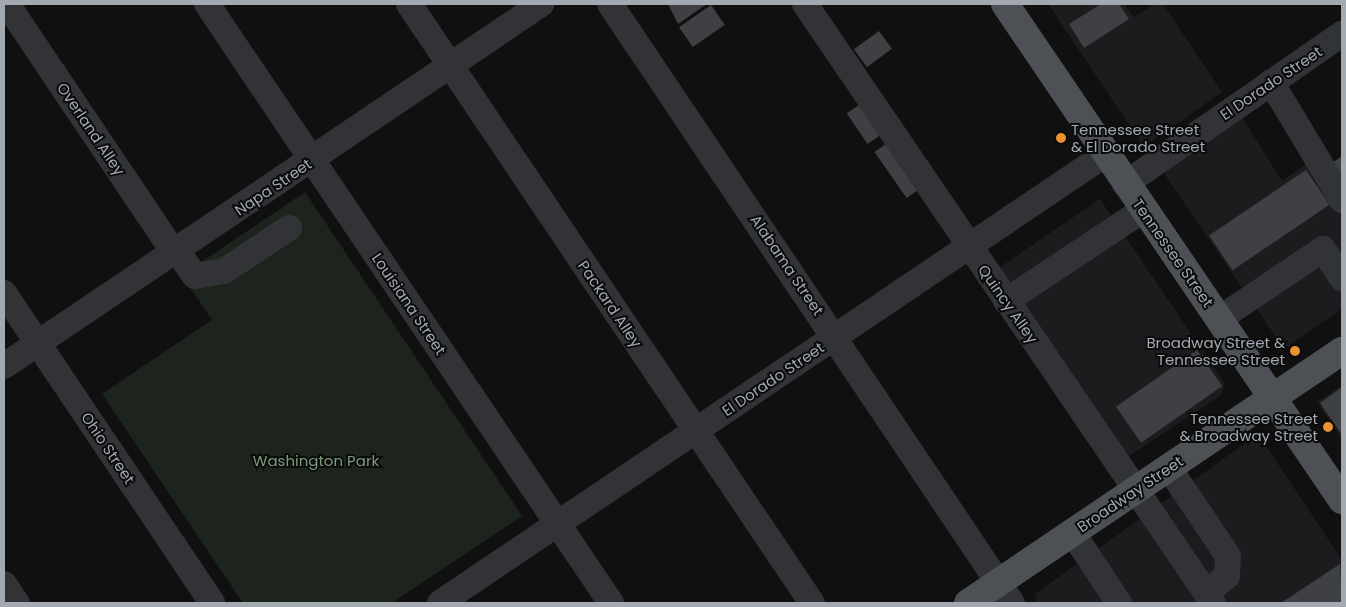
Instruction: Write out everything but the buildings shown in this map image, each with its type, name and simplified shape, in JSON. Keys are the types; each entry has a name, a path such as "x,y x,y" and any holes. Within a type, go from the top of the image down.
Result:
{"main road":[{"name":"Tennessee Street","path":"1005,4 1125,184 1342,500"},
{"name":"Broadway Street","path":"968,603 1006,593 1072,532 1342,351"}],"street":[{"name":"Overland Alley","path":"7,4 176,253 195,276 224,271 289,228"},
{"name":"Louisiana Street","path":"207,4 611,603"},
{"name":"Packard Alley","path":"409,4 812,603"},
{"name":"Napa Street","path":"4,366 176,253 541,4"},
{"name":"Alabama Street","path":"610,4 836,337 1006,593"},
{"name":"Quincy Alley","path":"805,4 968,247 1210,598"},
{"name":"El Dorado Street","path":"1125,184 1342,34"},
{"path":"1271,82 1342,200"},
{"name":"El Dorado Street","path":"440,603 1106,154"},
{"path":"1006,301 1143,210"},
{"path":"1219,319 1323,249 1342,278"},
{"name":"Ohio Street","path":"4,293 212,603"},
{"path":"1170,468 1228,556 1227,576 1210,598"},
{"path":"1072,532 1119,603"},
{"path":"4,584 17,603"}],"shaded area":[{"path":"1048,4 1124,4 1134,17 1155,4 1163,4 1222,92 1144,147"},
{"path":"1240,114 1282,181 1309,162 1342,214 1342,309 1288,346 1282,346 1165,175 1168,162"},
{"path":"1100,199 1225,384 1221,395 1126,458 997,269"},
{"path":"1342,385 1342,439 1317,402"},
{"path":"1258,434 1342,560 1342,603 1036,603 1035,594"}],"green space":[{"name":"Washington Park","path":"305,192 522,516 392,603 243,603 102,394 212,320 182,275"}],"place":[{"name":"Tennessee Street & El Dorado Street","path":"1061,138"},
{"name":"Broadway Street & Tennessee Street","path":"1295,351"},
{"name":"Tennessee Street & Broadway Street","path":"1328,427"}]}
